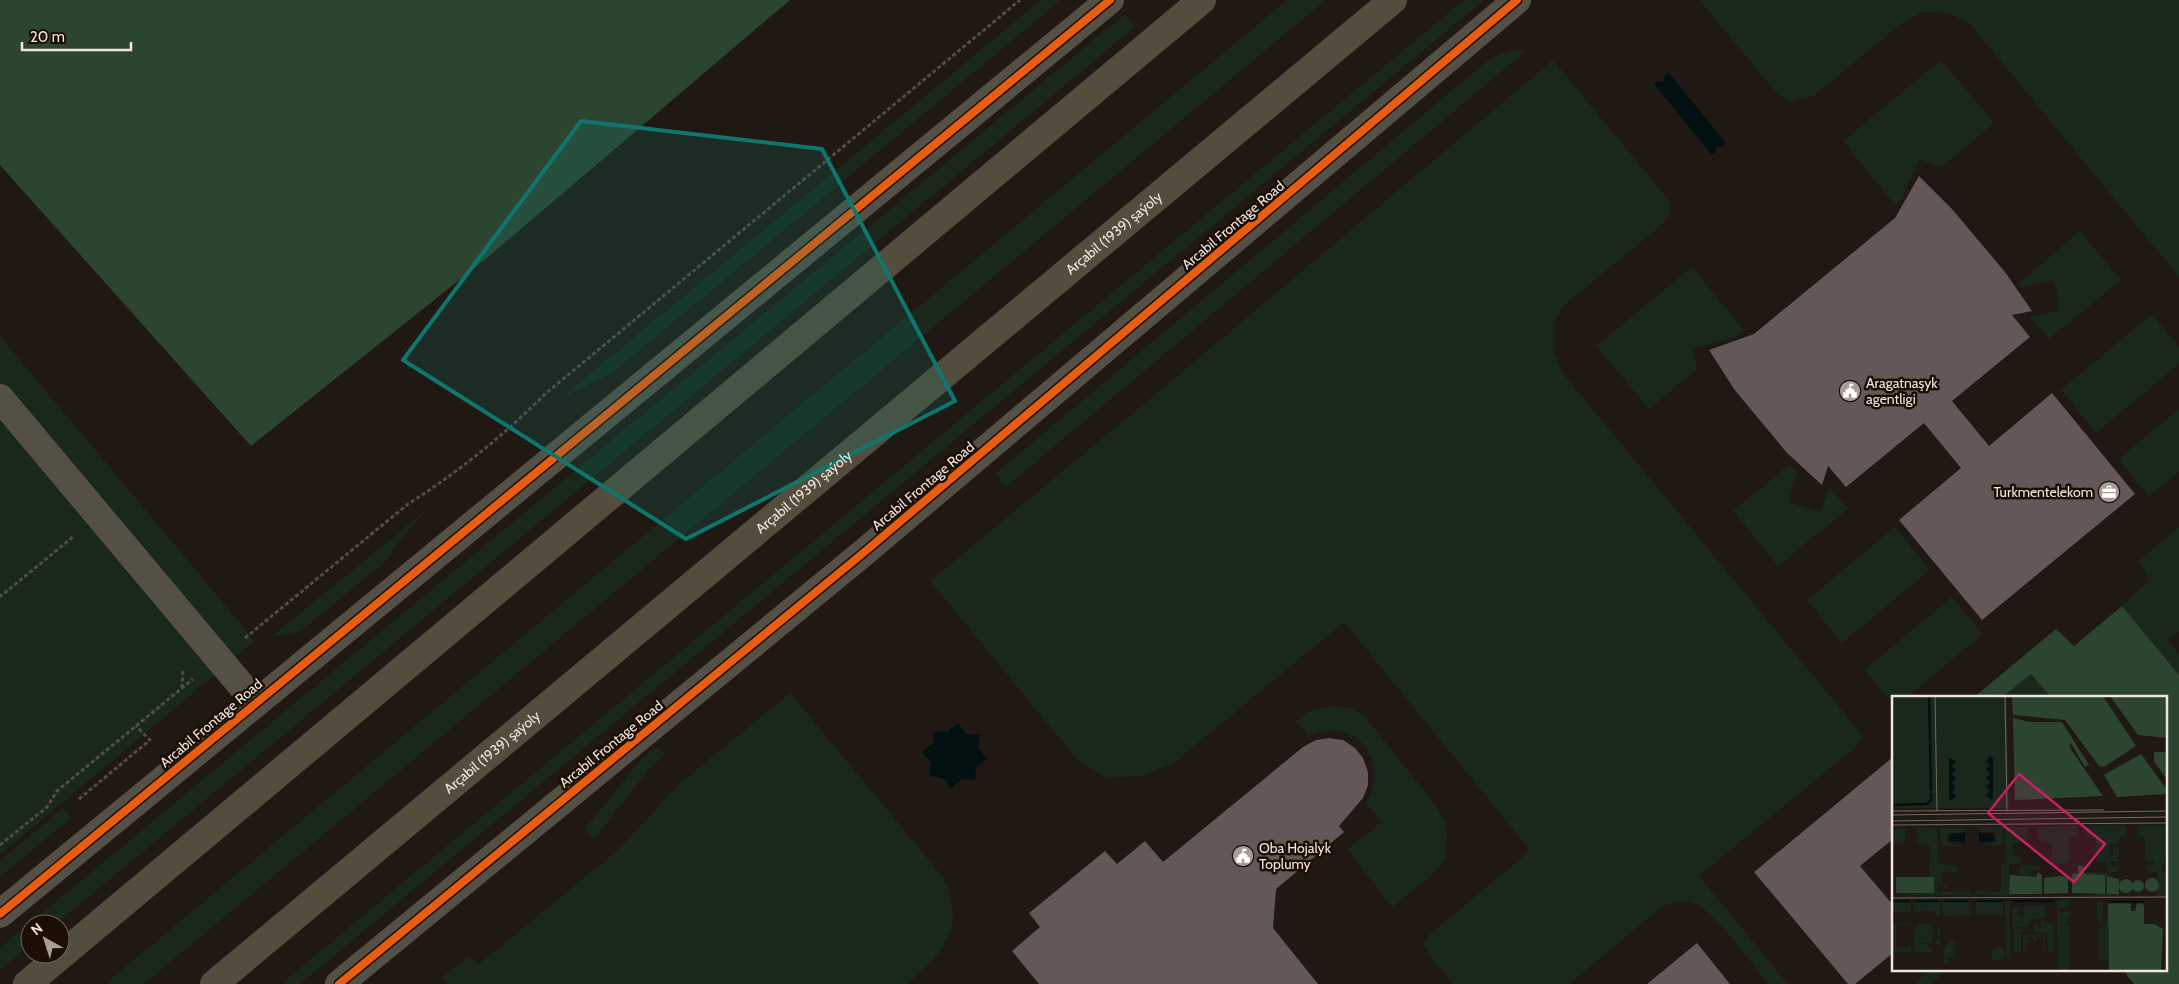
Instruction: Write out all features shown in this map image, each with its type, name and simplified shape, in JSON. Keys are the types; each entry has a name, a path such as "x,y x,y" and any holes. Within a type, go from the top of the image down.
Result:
{"main road":[{"path":"27,984 1202,0"},
{"name":"Arçabil (1939) şaýoly","path":"214,984 1393,0"}],"street":[{"name":"Arcabil Frontage Road","path":"0,914 1110,0"},
{"name":"Arcabil Frontage Road","path":"339,984 862,554 1518,0"},
{"path":"0,398 256,703"}],"path":[{"path":"0,846 47,807 57,791 408,504 435,486 513,426 544,395 1020,0"},
{"path":"0,594 1,596 80,532"},
{"path":"181,662 183,670 182,689"},
{"path":"80,800 150,740 136,726"}],"highlighted area":[{"path":"581,121 822,149 955,401 686,539 403,360"}],"green space":[{"path":"0,0 790,0 482,262 251,446 0,165"},
{"path":"1041,0 1061,0 612,373 560,399"},
{"path":"1287,0 1326,0 144,984 105,984"},
{"path":"1464,0 1484,0 300,984 281,984"},
{"path":"1699,0 2179,0 2179,277 1971,25 1949,13 1923,12 1902,23 1815,95 1791,102 1775,91"},
{"path":"1125,14 1135,27 68,914 41,914"},
{"path":"1512,50 1526,51 1006,487 995,474 1487,61 1499,54"},
{"path":"1553,60 1669,200 1671,212 1663,224 1563,306 1554,323 1554,353 1565,376 1859,731 1862,739 1857,746 1699,876 1788,984 1768,984 1733,939 1712,916 1694,903 1679,901 1663,906 1569,984 1453,984 1427,952 1424,943 1429,935 1525,855 1529,849 1344,622 1175,762 1142,776 1108,778 1080,763 930,581 1156,394"},
{"path":"1941,60 1994,123 1942,167 1919,159 1902,200 1895,205 1843,141"},
{"path":"2080,231 2121,280 2049,339 2030,317 2060,310 2054,280 2020,287 2018,284"},
{"path":"1692,267 1744,330 1736,337 1692,349 1697,369 1649,409 1596,346"},
{"path":"2152,314 2179,347 2179,364 2096,433 2061,390"},
{"path":"0,336 255,641 0,855"},
{"path":"2179,409 2179,471 2149,497 2118,459"},
{"path":"1789,465 1797,472 1788,502 1821,512 1829,487 1848,509 1778,566 1733,511"},
{"path":"426,510 400,540 387,560 301,631 271,637"},
{"path":"1895,527 1930,570 1842,643 1807,600"},
{"path":"2179,527 2179,631 2168,640 2179,654 2179,675 2122,606 2149,580 2139,561"},
{"path":"1952,597 1983,634 1908,696 1892,696 1892,703 1864,670"},
{"path":"2122,606 2179,675 2179,984 2134,984 2125,972 2166,972 2166,696 2050,696 2031,674 2004,696 1975,696 2056,629 2074,646"},
{"path":"2031,674 2050,696 2004,696"},
{"path":"790,693 943,877 950,895 953,911 952,925 948,938 932,961 906,984 448,984 442,977 469,956 478,965 618,850 678,785"},
{"path":"1330,706 1352,708 1366,718 1435,804 1445,821 1447,838 1445,858 1432,875 1392,907 1347,850 1381,822 1366,803 1371,792 1374,770 1372,759 1367,749 1351,735 1339,731 1327,731 1308,736 1296,721 1308,712"},
{"path":"658,746 665,755 651,767 594,839 585,829 642,758"},
{"path":"63,808 71,818 0,877 0,861"},
{"path":"20,931 20,953 0,970 0,948"},
{"path":"1928,972 1944,972 1931,984 1913,984"}],"shaded area":[{"path":"1668,72 1726,143 1721,147 1716,146 1716,152 1712,155 1654,84 1658,81 1664,81 1664,76"},
{"path":"958,723 966,734 980,735 978,748 987,759 976,767 975,780 962,779 951,788 943,778 929,776 931,763 922,752 933,744 934,731 947,732"}],"building":[{"name":"Aragatnaşyk agentligi","path":"1919,176 1952,209 2005,272 2032,311 2012,315 2030,337 1952,401 1989,446 2052,393 2135,494 1982,620 1899,520 1961,468 1924,423 1846,487 1828,466 1822,485 1787,453 1734,389 1709,350 1754,334 1895,218"},
{"name":"Oba Hojalyk Toplumy","path":"1329,738 1343,740 1355,748 1363,758 1368,772 1368,785 1363,798 1339,826 1344,832 1276,889 1273,928 1318,984 1039,984 1012,951 1040,927 1029,913 1105,851 1117,864 1145,841 1163,862 1303,747 1316,740"},
{"path":"1892,758 1892,840 1860,866 1892,904 1892,954 1855,984 1848,984 1754,872"},
{"path":"1697,943 1730,984 1647,984"}],"cycle path":[{"path":"0,914 1110,0"},
{"path":"339,984 862,554 1517,0"}],"place":[{"name":"Aragatnaşyk agentligi","path":"1850,391"},
{"name":"Turkmentelekom","path":"2109,492"},
{"name":"Oba Hojalyk Toplumy","path":"1243,856"}]}
